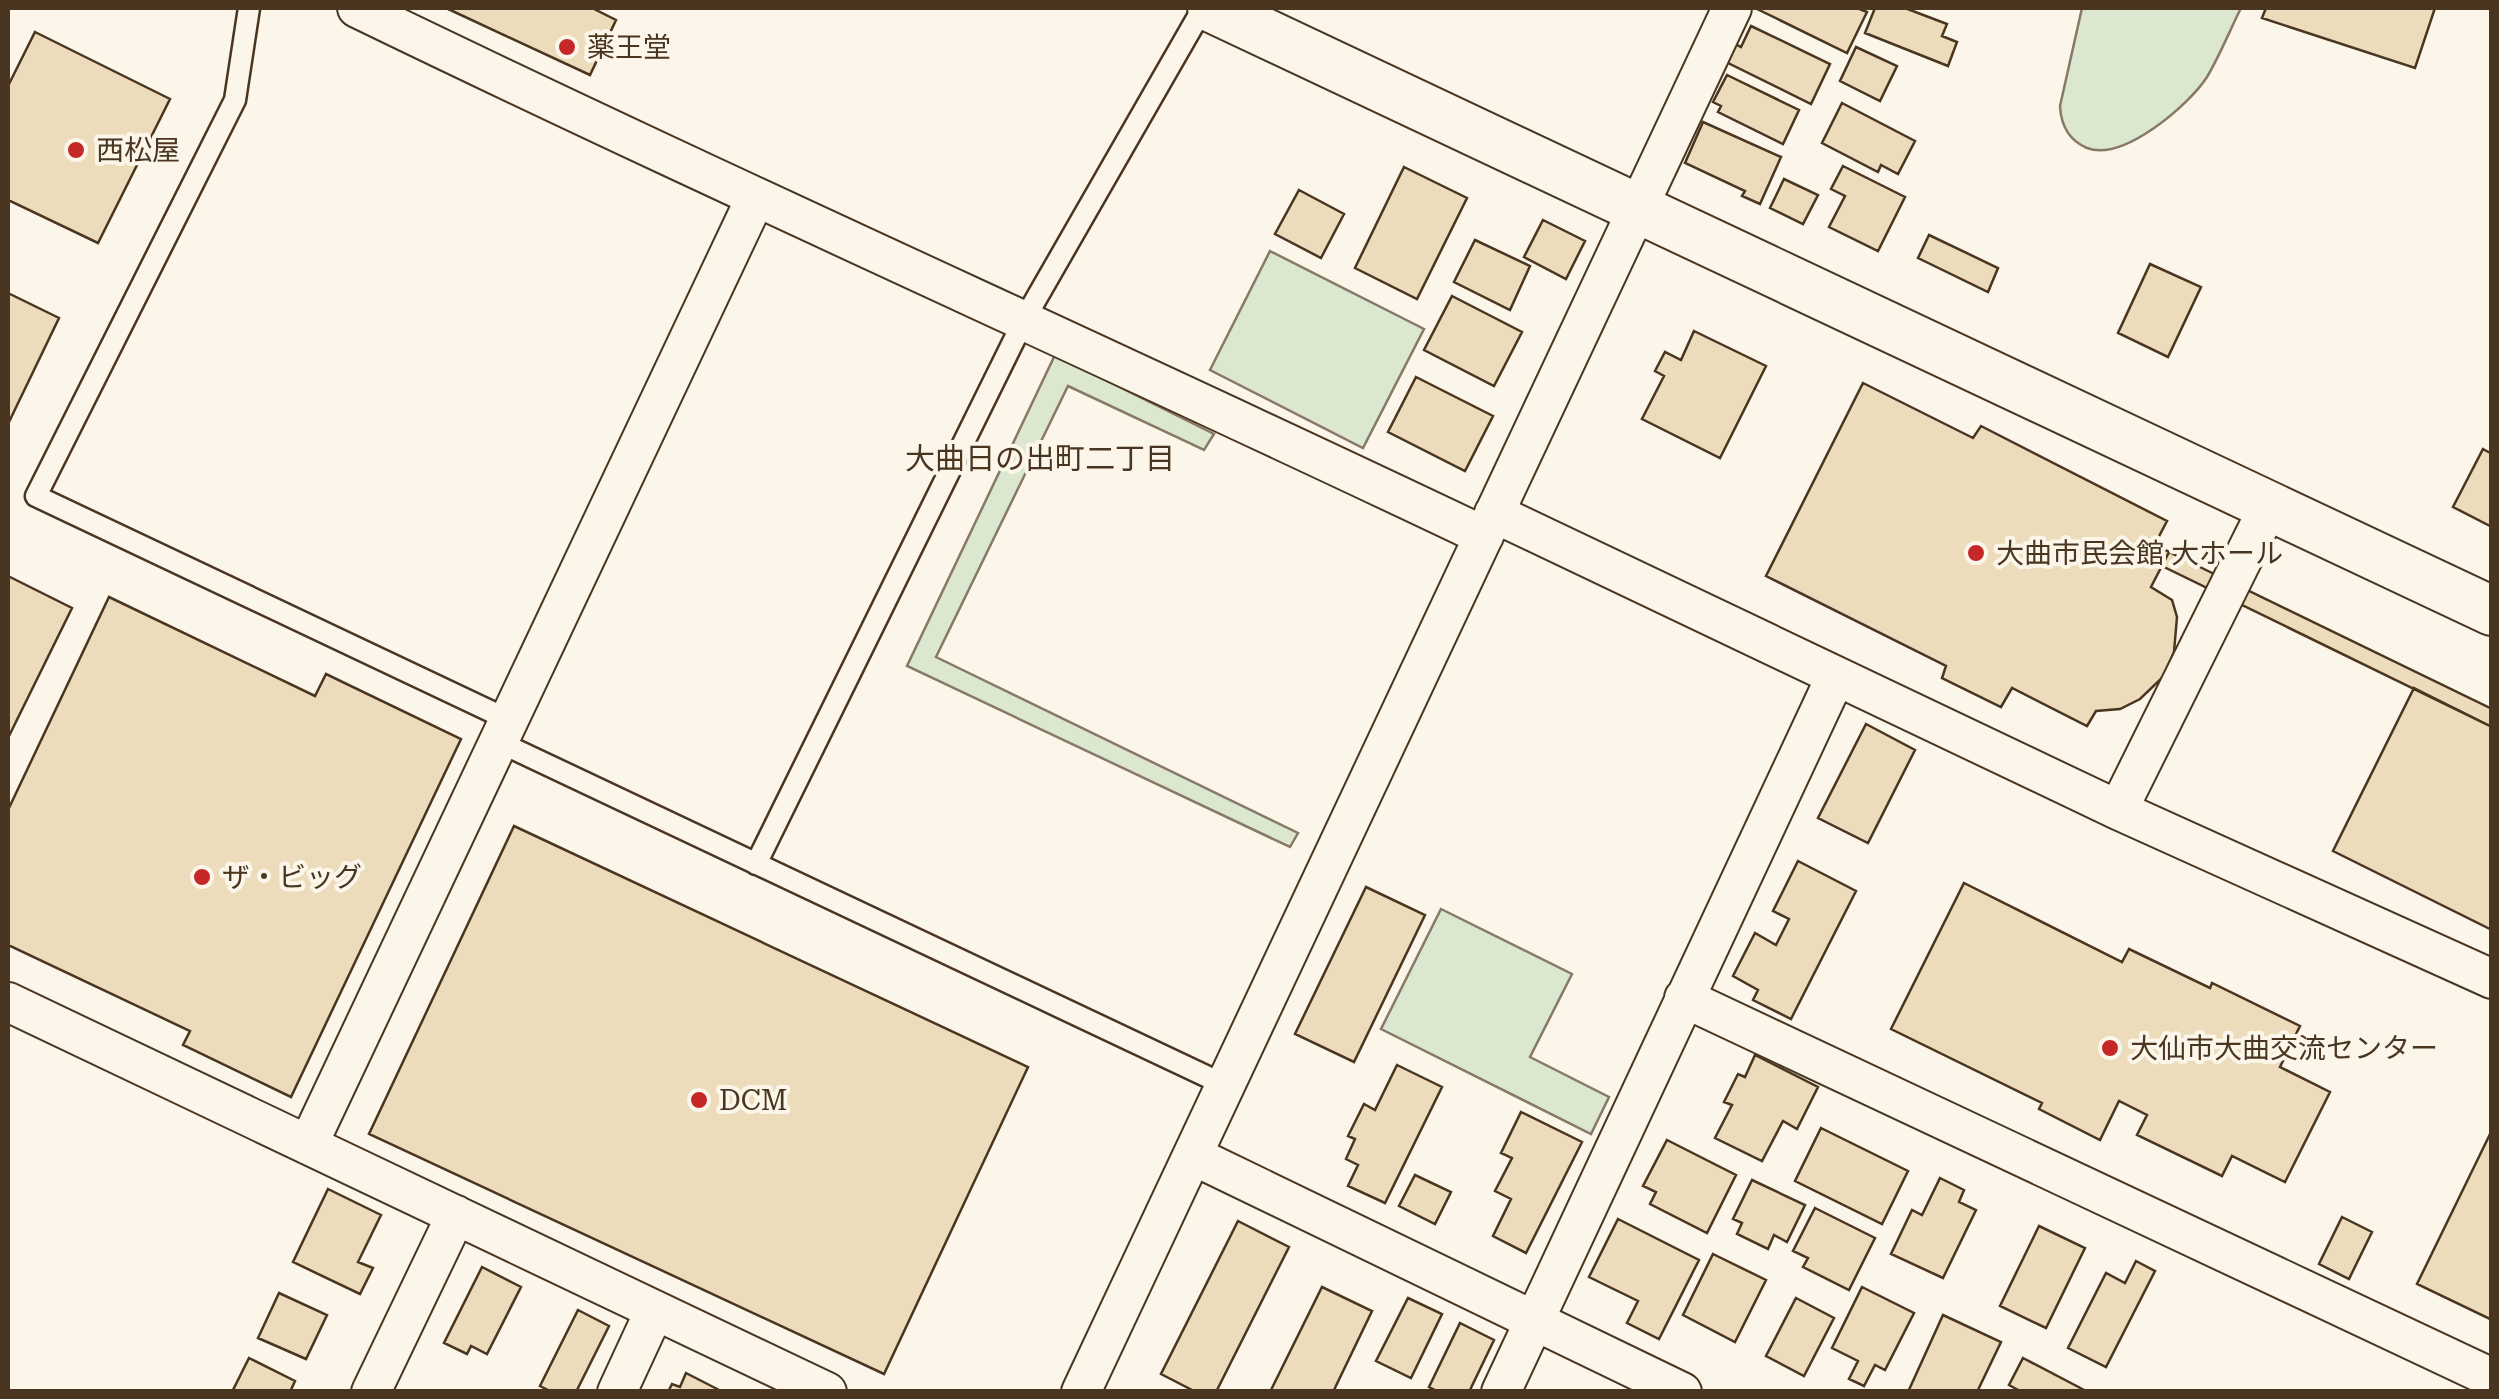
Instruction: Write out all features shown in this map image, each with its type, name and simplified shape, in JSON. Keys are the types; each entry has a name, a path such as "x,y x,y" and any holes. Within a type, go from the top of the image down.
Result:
{"street":[{"path":"356,8 755,199 1836,676 2118,810 2492,979"},
{"path":"1212,8 2492,611"},
{"path":"1082,1392 1732,8"},
{"path":"308,1145 755,199"},
{"path":"2118,810 2270,506"},
{"path":"1501,1392 1836,676"},
{"path":"1684,998 2492,1378"},
{"path":"8,1002 826,1392"},
{"path":"1194,1156 1682,1392"},
{"path":"371,1392 456,1215"},
{"path":"617,1392 654,1312"}],"lane":[{"path":"249,8 234,100 36,496 756,864 1227,1086"},
{"path":"756,864 1024,320 1203,8"}],"green space":[{"path":"2082,8 2241,8 2207,77 2186,102 2136,139 2102,150 2075,141 2064,126 2060,106"},
{"path":"1270,251 1424,329 1363,448 1210,370"},
{"path":"1055,355 1214,434 1204,450 1068,386 936,657 1298,833 1290,847 907,666"},
{"path":"1441,909 1572,974 1530,1057 1609,1097 1591,1134 1381,1029"}],"building":[{"name":"薬王堂","path":"446,8 592,8 616,20 590,75"},
{"path":"1755,8 1857,8 1867,12 1847,53"},
{"path":"1875,8 1905,8 1947,24 1942,36 1957,42 1948,66 1865,33"},
{"path":"2266,8 2435,8 2415,68 2262,18"},
{"path":"1751,26 1830,64 1811,104 1724,61 1733,43 1741,47"},
{"name":"西松屋","path":"35,32 170,99 98,243 8,200 8,86"},
{"path":"1856,47 1897,66 1880,101 1840,81"},
{"path":"1727,75 1799,110 1783,144 1718,112 1721,106 1713,102"},
{"path":"1842,103 1915,141 1898,174 1881,165 1878,172 1822,143"},
{"path":"1703,122 1781,157 1760,204 1742,196 1745,191 1685,163"},
{"path":"1843,166 1905,197 1878,251 1829,227 1845,196 1831,189"},
{"path":"1404,167 1467,198 1417,299 1355,268"},
{"path":"1784,179 1818,195 1803,224 1770,208"},
{"path":"1299,190 1344,214 1321,258 1275,234"},
{"path":"1543,220 1585,241 1566,279 1524,257"},
{"path":"1929,235 1998,268 1988,292 1918,258"},
{"path":"1475,240 1530,266 1510,310 1454,282"},
{"path":"2150,264 2201,287 2168,357 2118,333"},
{"path":"8,293 59,318 8,424"},
{"path":"1452,296 1522,332 1494,386 1424,350"},
{"path":"1694,331 1766,366 1720,458 1642,419 1664,376 1655,371 1665,352 1681,360"},
{"path":"1416,377 1493,416 1465,471 1388,432"},
{"path":"1863,383 1973,438 1981,426 2167,521 2155,544 2169,552 2151,587 2172,600 2177,617 2174,652 2163,677 2140,699 2120,709 2096,711 2087,726 2012,688 2001,707 1942,678 1946,666 1766,576"},
{"path":"2483,449 2492,454 2492,527 2453,507"},
{"path":"2169,552 2492,709 2492,727 2162,566"},
{"path":"8,576 72,608 8,738"},
{"name":"ザ・ビッグ","path":"109,597 315,696 326,674 461,739 291,1097 183,1045 190,1031 8,945 8,810"},
{"path":"2414,688 2492,727 2492,930 2333,851"},
{"path":"1866,724 1915,750 1868,843 1818,818"},
{"name":"DCM","path":"514,826 1028,1067 884,1374 369,1134"},
{"path":"1798,861 1856,891 1791,1019 1753,1000 1758,990 1733,976 1755,933 1776,945 1789,919 1773,911"},
{"name":"大仙市大曲交流センター","path":"1964,883 2122,962 2129,949 2210,988 2212,983 2300,1026 2280,1067 2330,1092 2285,1182 2232,1156 2222,1176 2137,1135 2147,1115 2119,1101 2100,1140 2039,1109 2042,1103 1891,1029"},
{"path":"1366,887 1425,915 1354,1062 1295,1034"},
{"path":"1755,1055 1818,1087 1797,1129 1783,1121 1762,1161 1715,1138 1732,1105 1724,1102 1738,1074 1745,1077"},
{"path":"1397,1065 1442,1087 1385,1203 1348,1186 1358,1165 1346,1159 1355,1139 1348,1136 1364,1104 1375,1110"},
{"path":"1521,1112 1582,1142 1526,1253 1493,1236 1511,1199 1495,1191 1512,1158 1501,1153"},
{"path":"1821,1128 1908,1171 1882,1224 1795,1181"},
{"path":"2492,1130 2492,1320 2417,1284"},
{"path":"1667,1140 1736,1175 1707,1233 1650,1204 1656,1192 1643,1186"},
{"path":"1415,1175 1451,1192 1435,1224 1399,1206"},
{"path":"1940,1178 1964,1190 1959,1202 1976,1210 1943,1278 1891,1254 1912,1210 1922,1215"},
{"path":"1752,1180 1805,1205 1787,1242 1774,1235 1768,1249 1737,1234 1742,1223 1733,1219"},
{"path":"328,1189 381,1215 358,1262 373,1268 360,1294 293,1262"},
{"path":"1815,1208 1875,1238 1849,1290 1803,1267 1808,1258 1793,1251"},
{"path":"2342,1217 2372,1232 2349,1279 2319,1264"},
{"path":"1618,1219 1699,1260 1659,1339 1627,1323 1638,1301 1589,1277"},
{"path":"1238,1221 1289,1247 1216,1392 1196,1392 1161,1374"},
{"path":"2039,1226 2085,1248 2046,1328 2000,1306"},
{"path":"1713,1254 1766,1280 1735,1342 1683,1315"},
{"path":"2136,1261 2155,1271 2106,1367 2068,1348 2106,1273 2125,1283"},
{"path":"482,1267 521,1287 487,1354 471,1346 467,1354 444,1343"},
{"path":"1322,1287 1372,1311 1333,1392 1270,1392"},
{"path":"1862,1287 1914,1313 1885,1370 1875,1365 1864,1386 1849,1379 1858,1361 1832,1348"},
{"path":"279,1293 327,1315 306,1359 258,1338"},
{"path":"1408,1298 1442,1314 1411,1378 1376,1361"},
{"path":"1796,1298 1834,1318 1804,1376 1766,1356"},
{"path":"578,1310 609,1326 576,1392 552,1392 540,1386"},
{"path":"1943,1315 2001,1342 1977,1392 1908,1392"},
{"path":"1460,1323 1494,1340 1469,1392 1439,1392 1429,1387"},
{"path":"249,1358 295,1381 290,1392 232,1392"},
{"path":"2023,1358 2088,1392 2022,1392 2009,1385"},
{"path":"686,1373 723,1392 668,1392 672,1384 680,1387"}],"place":[{"name":"薬王堂","path":"567,47"},
{"name":"西松屋","path":"76,150"},
{"name":"大曲市民会館 大ホール","path":"1976,553"},
{"name":"ザ・ビッグ","path":"202,877"},
{"name":"大仙市大曲交流センター","path":"2110,1048"},
{"name":"DCM","path":"699,1100"}],"district":[{"name":"大曲日の出町二丁目","path":"1040,458"}]}
